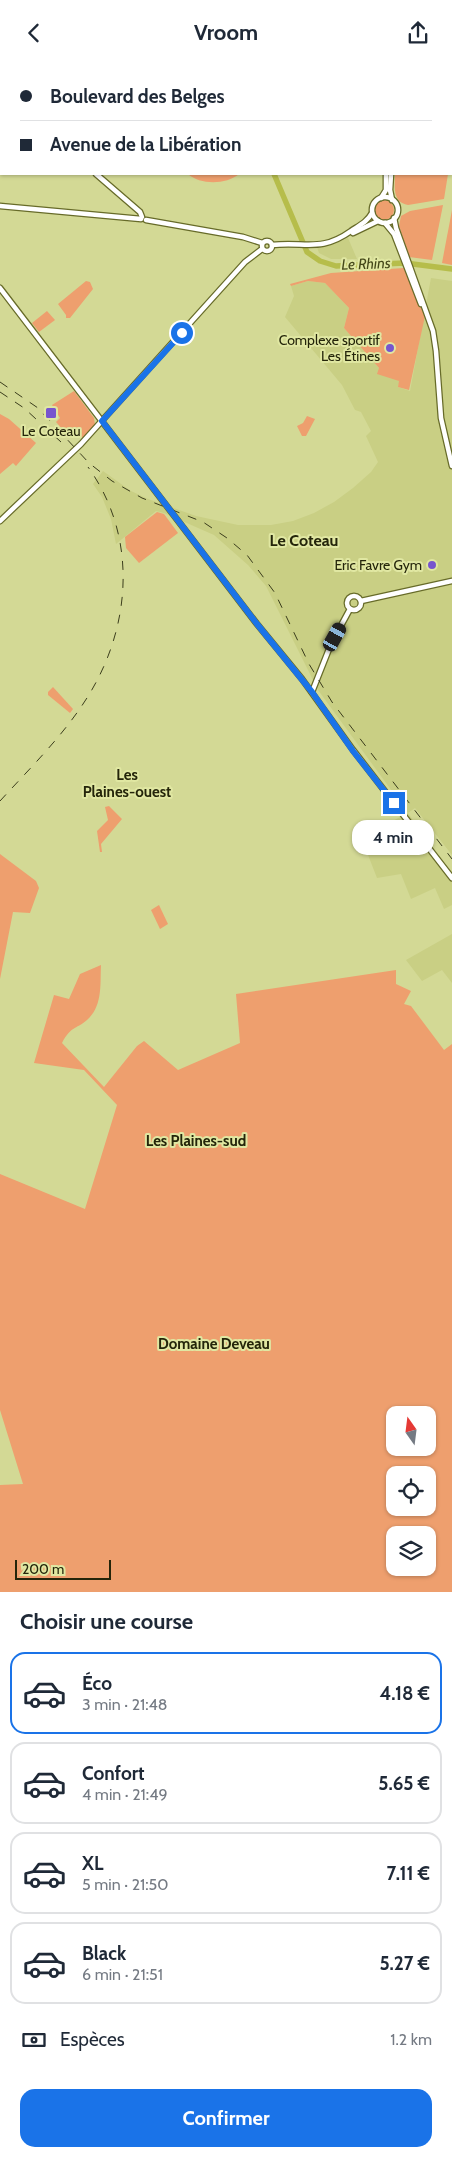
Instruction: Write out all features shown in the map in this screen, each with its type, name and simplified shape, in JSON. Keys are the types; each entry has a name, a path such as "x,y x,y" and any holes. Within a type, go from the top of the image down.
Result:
{"street":[{"path":"97,175 140,212 143,219"},
{"path":"347,235 365,222 372,213 374,204 386,190 386,175"},
{"path":"391,175 390,190 392,200 397,209 394,219 403,253"},
{"path":"381,198 392,200"},
{"path":"0,206 143,219 243,237 268,251 272,245"},
{"path":"372,213 378,221 385,223 391,229 411,272 430,323 436,351 441,418 452,466"},
{"path":"385,223 394,219"},
{"path":"0,521 81,444 245,262 268,241 272,245 314,245 334,241 378,221"},
{"path":"0,288 257,624 312,692 353,751 452,877"},
{"path":"361,601 452,581"},
{"path":"350,609 347,604 349,598 356,596 361,601"},
{"path":"350,609 359,608 361,601"},
{"path":"312,692 331,644 350,609"}],"shaded area":[{"path":"189,175 238,175 220,182 206,182"},
{"path":"395,175 448,175 444,199 408,205 399,201 395,189"},
{"path":"384,200 391,203 394,210 391,217 384,220 377,217 374,210 377,203"},
{"path":"443,205 432,260 409,257 399,226 401,216 410,211"},
{"path":"452,210 452,265 442,263"},
{"path":"348,238 357,259 331,259 319,253 317,247 331,245"},
{"name":"Complexe sportif Les Étines","path":"404,268 425,316 409,390 398,387 399,381 377,374 379,368 344,328 349,308 325,283 308,281 291,286 290,284 331,273"},
{"path":"431,278 452,281 452,855 415,808 408,813 318,690 266,586 248,565 214,535 156,511 116,544 111,519 102,497 93,484 103,471 131,491 196,516 238,525 271,525 293,521 314,513 334,502 371,472 378,462 366,436 371,431 361,412 355,410 342,385 285,317 294,296 291,286 308,281 325,283 349,308 344,328 379,368 400,381 398,387 410,391"},
{"path":"86,281 90,282 93,289 70,318 66,318 58,304"},
{"path":"47,311 55,320 39,332 32,323"},
{"path":"74,391 94,418 95,425 83,438 77,432 70,438 56,422 60,418 52,405"},
{"path":"0,414 9,419 36,443 16,466 13,463 0,474"},
{"path":"307,416 315,419 306,436 302,436 297,426 303,423"},
{"path":"157,512 164,514 178,533 139,563 126,548 125,537"},
{"path":"53,687 73,709 70,713 48,695 48,692"},
{"path":"109,806 122,819 101,844 102,852 100,852 97,831 108,820 105,807"},
{"path":"408,813 452,876 452,905 444,909 435,888 411,899 401,874 377,878 361,837"},
{"path":"0,854 36,881 39,888 30,913 13,912 0,979"},
{"path":"159,905 168,924 160,929 151,910"},
{"path":"452,934 452,983 442,970 422,981 406,960"},
{"path":"101,965 100,987 96,1008 87,1020 71,1031 62,1043 104,1087 137,1046 144,1041 178,1070 240,1043 236,994 396,970 396,984 411,991 404,1004 411,1006 444,1050 452,1044 452,1592 0,1592 0,1485 23,1484 0,1410 0,1174 85,1209 117,1105 84,1070 34,1063 54,995 69,999 80,974"}],"waterway":[{"name":"Le Rhins","path":"274,175 307,252 320,261 336,266 405,263 452,269"}],"railway":[{"path":"0,382 38,408 89,463 112,481 142,498 203,522 227,538 247,555 275,593 309,664 332,702 452,859"},
{"path":"0,392 24,408 61,442"},
{"path":"0,801 48,749 81,708 104,666 114,638 121,609 123,579 121,550 115,521 104,493 88,467"}],"place":[{"name":"Complexe sportif Les Étines","path":"390,348"},
{"name":"Le Coteau","path":"51,413"},
{"name":"Eric Favre Gym","path":"432,565"}],"district":[{"name":"Le Coteau","path":"304,540"},
{"name":"Les Plaines-ouest","path":"127,784"},
{"name":"Les Plaines-sud","path":"196,1141"},
{"name":"Domaine Deveau","path":"214,1344"}],"route":[{"path":"182,333 102,421 257,624 312,692 353,751 394,803"}]}
